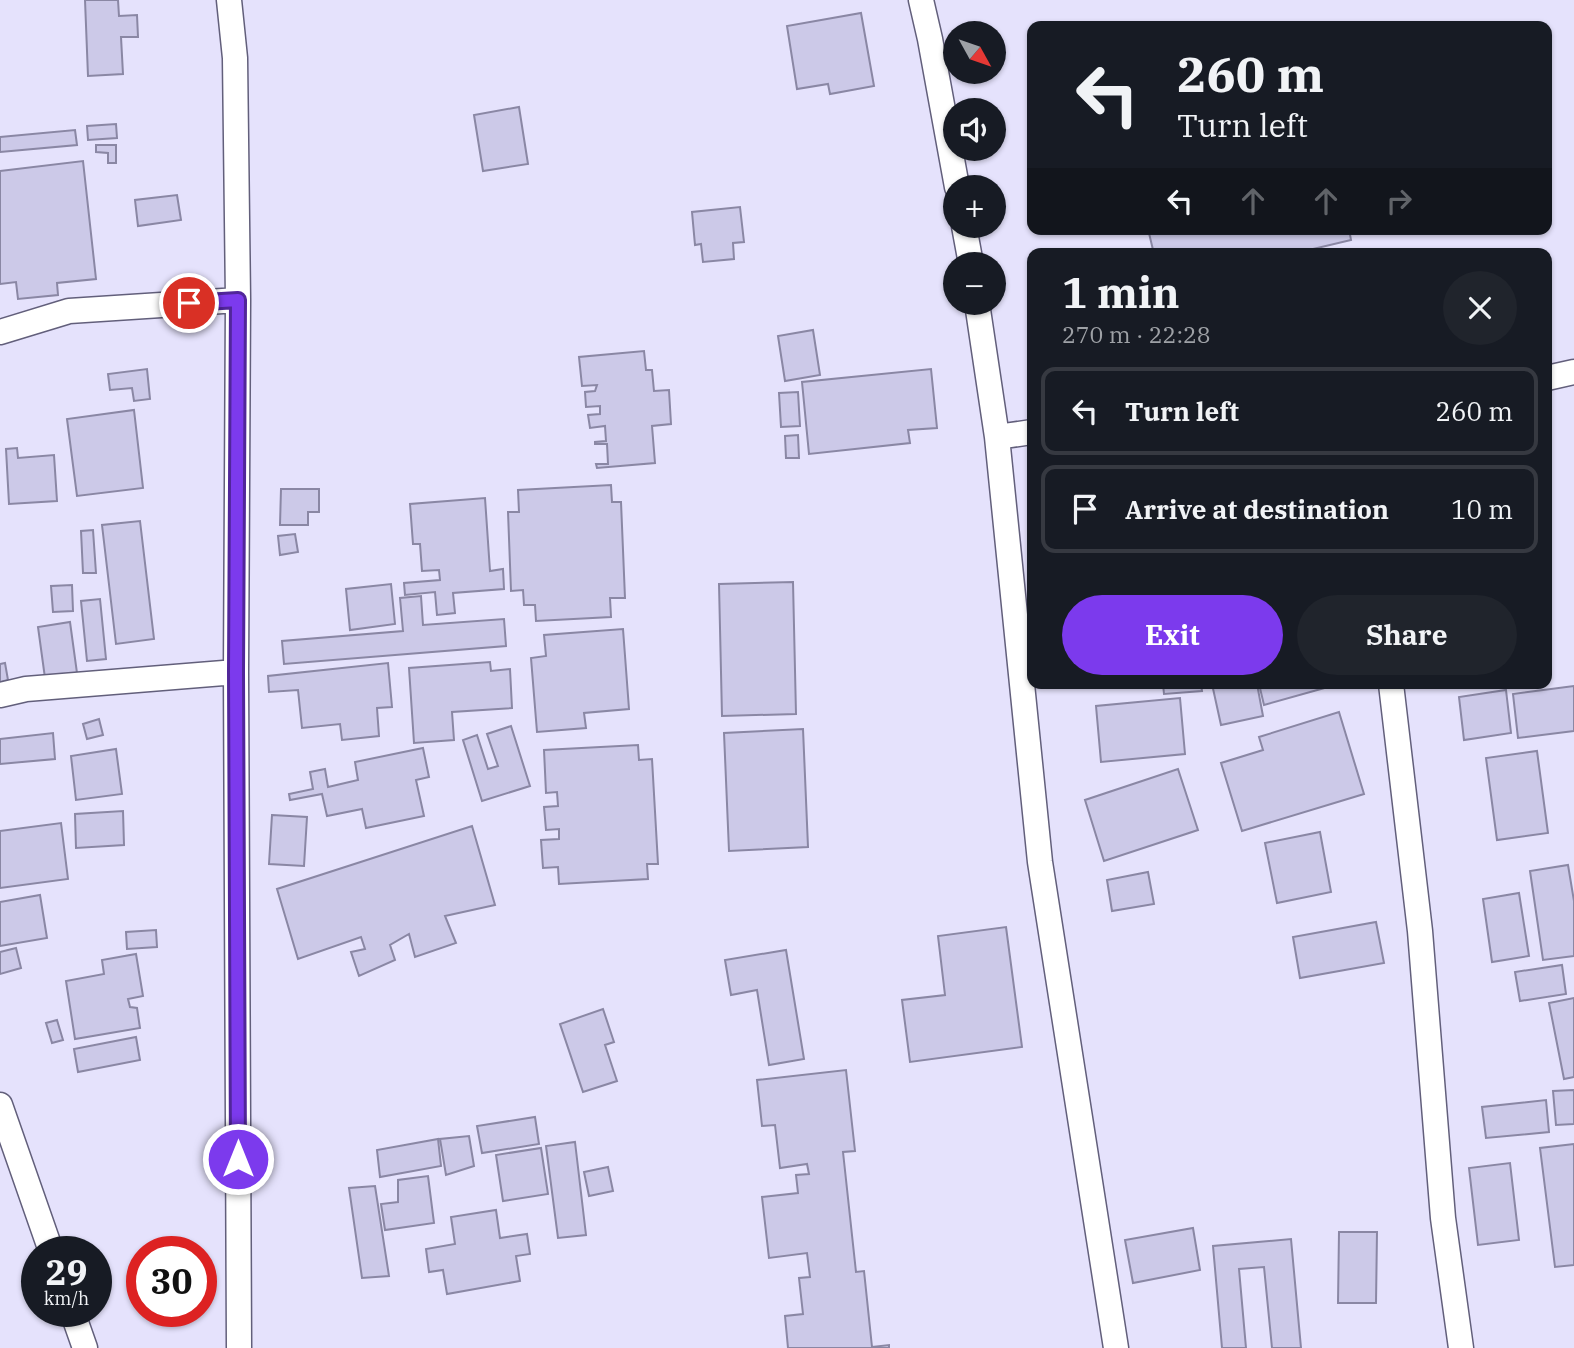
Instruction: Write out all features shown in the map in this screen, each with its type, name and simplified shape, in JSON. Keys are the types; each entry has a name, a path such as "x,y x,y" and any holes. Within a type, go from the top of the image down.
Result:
{"street":[{"path":"229,0 235,58 238,300 236,672 239,1348"},
{"path":"921,0 955,175"},
{"path":"0,332 69,311 238,300"},
{"path":"979,315 997,437 1040,862 1115,1348"},
{"path":"1552,377 1574,372"},
{"path":"997,437 1027,433"},
{"path":"0,695 26,690 236,672"},
{"path":"1392,689 1420,931 1443,1218 1461,1348"},
{"path":"0,1105 46,1236"},
{"path":"78,1327 85,1348"}],"building":[{"path":"85,0 118,0 119,16 137,15 138,37 121,37 123,74 88,76"},
{"path":"861,13 874,86 830,94 828,84 797,89 787,26"},
{"path":"519,107 528,164 483,171 474,115"},
{"path":"116,124 117,138 88,140 87,126"},
{"path":"75,130 77,145 0,152 0,137"},
{"path":"96,145 116,145 116,163 108,163 108,153 96,152"},
{"path":"83,161 96,279 57,283 58,295 18,299 16,282 0,284 0,171"},
{"path":"177,195 181,220 138,226 135,200"},
{"path":"740,207 744,242 733,243 734,259 703,262 701,244 695,245 692,212"},
{"path":"1149,235 1350,235 1351,240 1317,248 1153,248"},
{"path":"813,330 820,375 785,381 778,336"},
{"path":"644,351 646,370 652,370 654,391 669,390 671,424 652,426 655,463 597,468 596,464 608,464 607,444 595,444 606,441 605,426 590,428 588,415 600,414 600,406 586,407 585,392 595,391 597,385 582,386 579,357"},
{"path":"147,369 150,399 134,401 132,388 110,390 108,374"},
{"path":"931,369 937,428 908,430 910,443 809,454 802,382"},
{"path":"798,392 800,426 781,427 779,393"},
{"path":"134,410 143,488 77,496 67,419"},
{"path":"798,435 799,458 786,458 785,436"},
{"path":"17,448 18,458 54,455 57,501 9,504 6,449"},
{"path":"611,485 612,502 621,502 625,598 610,598 611,617 536,621 535,605 524,605 523,590 511,591 508,512 519,512 518,490"},
{"path":"281,489 319,489 319,512 308,512 308,525 280,525"},
{"path":"485,498 490,571 503,569 504,589 453,593 455,613 437,615 435,592 405,595 404,583 440,580 439,570 422,571 420,544 413,544 410,504"},
{"path":"140,521 154,639 116,644 102,525"},
{"path":"93,530 96,573 83,573 81,531"},
{"path":"295,534 298,552 280,555 278,536"},
{"path":"793,582 796,714 722,716 719,584"},
{"path":"391,584 395,624 350,630 346,589"},
{"path":"72,585 73,611 53,612 51,586"},
{"path":"421,596 423,625 504,619 506,646 284,664 282,641 403,631 400,598"},
{"path":"100,599 106,659 87,661 81,601"},
{"path":"70,622 77,673 45,678 38,627"},
{"path":"623,629 629,709 584,713 586,728 537,732 531,658 546,656 544,635"},
{"path":"490,662 491,671 510,669 512,708 452,712 454,740 414,743 409,668"},
{"path":"5,663 8,680 0,682 0,664"},
{"path":"388,663 392,707 377,708 379,736 342,740 340,724 302,728 298,690 269,692 268,676"},
{"path":"1574,686 1574,731 1518,738 1513,694"},
{"path":"1164,689 1202,691 1164,694"},
{"path":"1213,689 1258,689 1263,716 1221,725"},
{"path":"1260,689 1321,689 1264,705"},
{"path":"1506,690 1511,733 1464,740 1459,697"},
{"path":"1180,698 1185,754 1101,762 1096,706"},
{"path":"1339,712 1364,794 1242,831 1221,763 1263,750 1259,737"},
{"path":"99,719 103,735 87,739 83,724"},
{"path":"511,726 530,786 482,801 463,740 477,735 488,769 498,766 487,734"},
{"path":"803,729 808,847 729,851 724,733"},
{"path":"53,733 55,759 0,764 0,739"},
{"path":"638,745 639,760 652,759 658,864 647,864 648,879 559,884 558,867 543,868 541,840 559,839 559,829 546,830 544,807 558,806 557,792 546,793 544,750"},
{"path":"423,748 429,777 416,780 424,816 366,828 362,809 327,816 322,794 290,800 289,794 313,789 310,772 325,769 328,787 358,780 355,762"},
{"path":"116,749 122,794 76,800 71,756"},
{"path":"1537,751 1548,833 1497,840 1486,758"},
{"path":"1178,769 1198,830 1104,861 1085,800"},
{"path":"123,811 124,845 76,848 75,814"},
{"path":"272,815 307,817 304,866 269,864"},
{"path":"61,823 68,879 0,888 0,831"},
{"path":"472,826 495,905 445,916 456,943 415,957 409,934 390,945 395,960 359,976 351,952 365,949 361,937 298,959 277,889"},
{"path":"1320,832 1331,892 1277,903 1265,843"},
{"path":"1568,865 1574,901 1574,956 1543,960 1530,871"},
{"path":"1148,872 1154,904 1112,911 1107,880"},
{"path":"1519,893 1529,956 1492,962 1483,899"},
{"path":"40,895 47,938 0,946 0,902"},
{"path":"1376,922 1384,963 1300,978 1293,937"},
{"path":"1006,927 1022,1047 910,1062 902,1000 945,995 938,936"},
{"path":"156,930 157,947 127,949 126,932"},
{"path":"16,948 21,968 0,974 0,952"},
{"path":"786,950 804,1059 769,1065 757,990 731,995 725,960"},
{"path":"136,954 143,996 128,999 130,1007 137,1008 140,1028 75,1039 66,981 104,974 102,960"},
{"path":"1562,965 1566,994 1520,1001 1515,972"},
{"path":"1574,998 1574,1077 1564,1079 1549,1003"},
{"path":"603,1009 614,1042 605,1045 617,1081 583,1092 560,1024"},
{"path":"57,1020 63,1040 52,1043 46,1023"},
{"path":"136,1037 140,1060 78,1072 74,1049"},
{"path":"846,1070 855,1151 843,1152 856,1272 864,1271 872,1347 889,1345 889,1348 788,1348 785,1316 803,1314 799,1278 810,1277 807,1253 769,1258 762,1197 798,1193 796,1175 809,1174 807,1164 780,1168 775,1125 762,1126 757,1080"},
{"path":"1574,1090 1574,1124 1556,1125 1553,1091"},
{"path":"1546,1100 1549,1132 1486,1138 1482,1107"},
{"path":"535,1117 539,1144 482,1153 477,1126"},
{"path":"469,1136 474,1166 446,1175 440,1139"},
{"path":"438,1139 441,1166 380,1177 377,1150"},
{"path":"575,1142 586,1235 558,1238 546,1146"},
{"path":"1574,1144 1574,1265 1555,1267 1540,1148"},
{"path":"541,1148 548,1194 503,1201 496,1155"},
{"path":"1510,1163 1519,1240 1478,1245 1469,1168"},
{"path":"608,1167 613,1191 589,1196 584,1172"},
{"path":"428,1176 434,1223 385,1230 381,1204 398,1202 398,1180"},
{"path":"375,1186 389,1276 362,1278 349,1188"},
{"path":"496,1210 500,1238 527,1234 530,1254 516,1256 520,1281 447,1294 443,1270 429,1272 426,1249 455,1244 451,1217"},
{"path":"1193,1228 1200,1270 1133,1283 1125,1240"},
{"path":"1339,1232 1377,1232 1376,1303 1338,1303"},
{"path":"1291,1239 1301,1348 1272,1348 1264,1267 1239,1269 1246,1348 1222,1348 1213,1246"}],"route":[{"path":"189,303 238,300 238,1159"}]}
